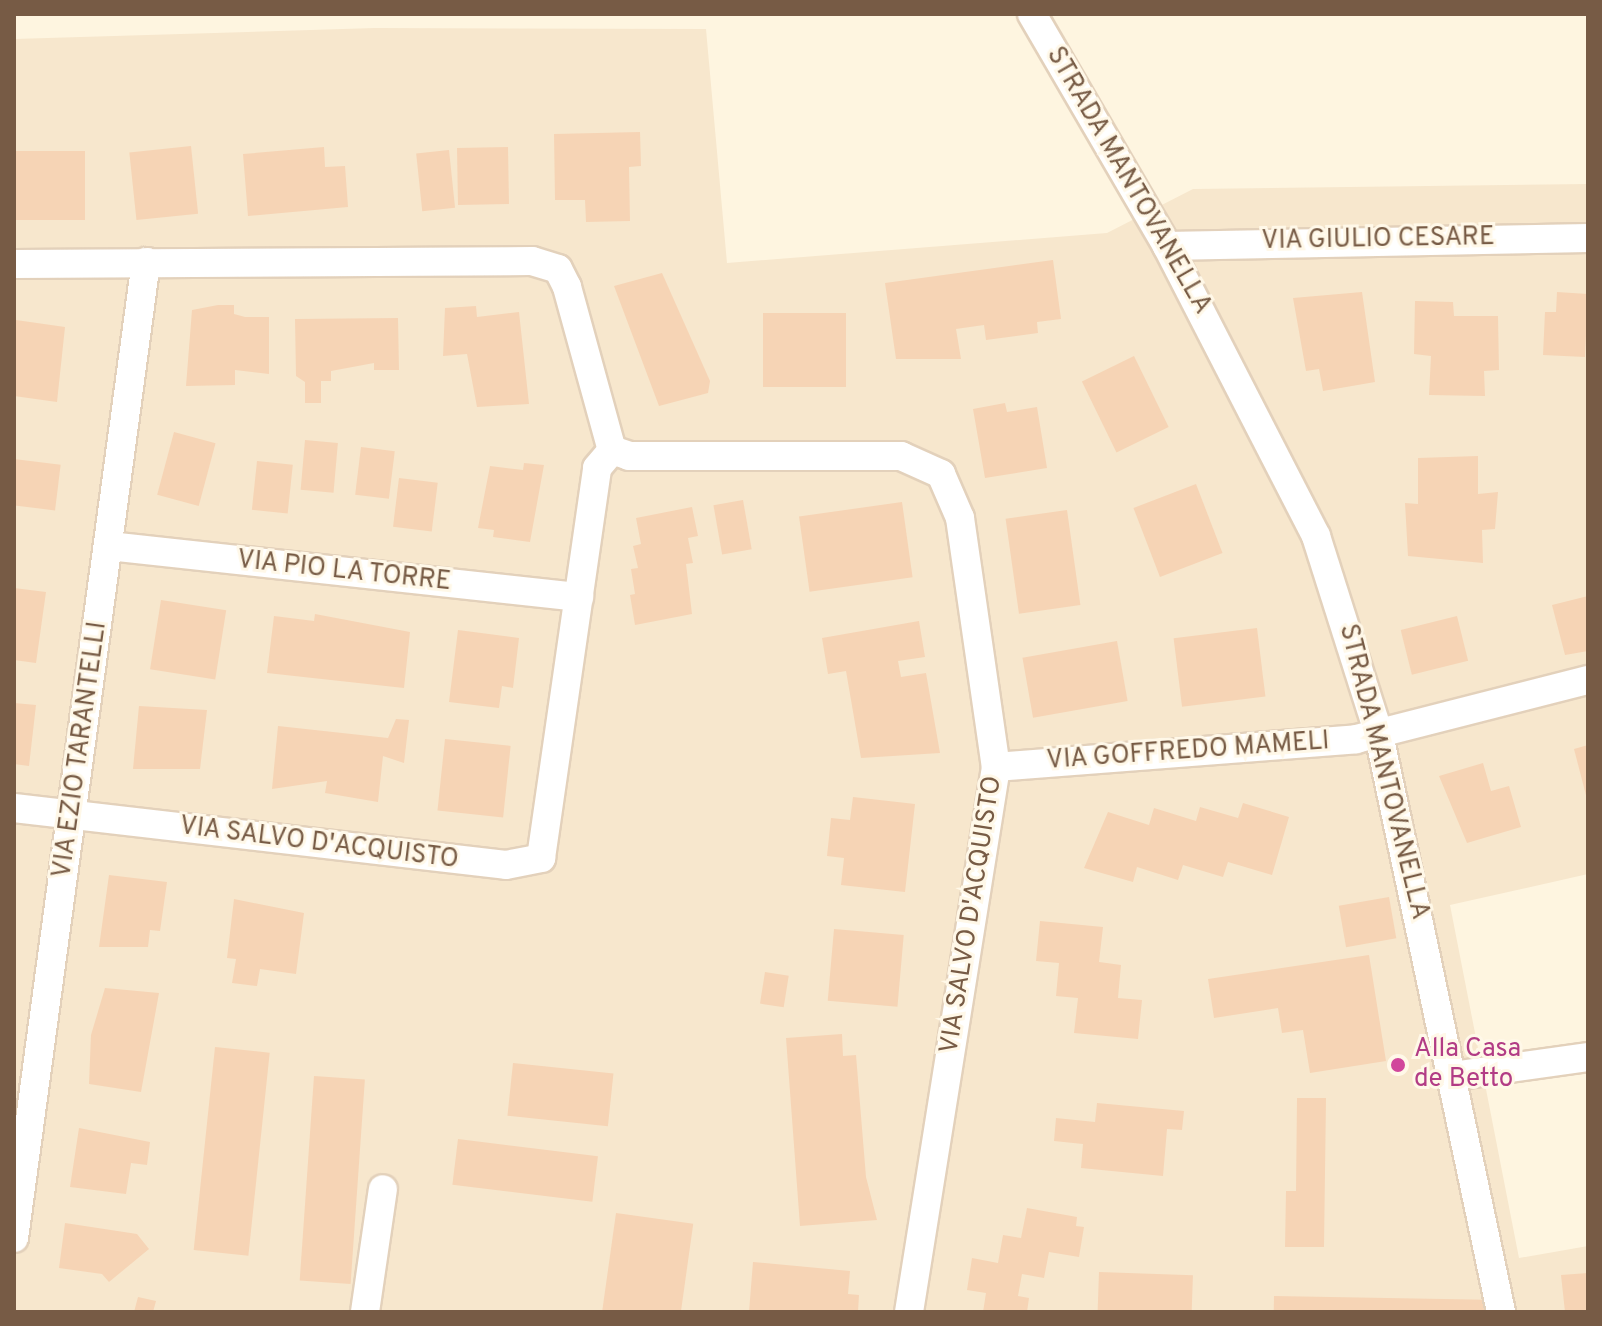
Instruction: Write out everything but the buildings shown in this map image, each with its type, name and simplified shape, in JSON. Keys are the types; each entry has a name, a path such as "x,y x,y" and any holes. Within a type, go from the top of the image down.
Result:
{"street":[{"name":"STRADA MANTOVANELLA","path":"1032,14 1167,246 1316,536 1379,735 1501,1312"},
{"name":"VIA GIULIO CESARE","path":"1167,246 1588,238"},
{"path":"14,264 532,261 558,269 612,450"},
{"name":"VIA EZIO TARANTELLI","path":"14,1238 146,262"},
{"name":"VIA SALVO D'ACQUISTO","path":"14,808 525,866 541,858 547,844 597,468 612,450 629,456 901,456 941,474 960,518 996,767 909,1312"},
{"name":"VIA PIO LA TORRE","path":"109,546 579,597"},
{"path":"1379,735 1588,680"},
{"name":"VIA GOFFREDO MAMELI","path":"996,767 1379,735"},
{"path":"1453,1076 1588,1057"},
{"path":"365,1312 383,1189"}],"shaded area":[{"path":"375,28 706,29 727,263 1107,233 1193,189 1588,184 1588,874 1450,905 1519,1258 1588,1246 1588,1312 14,1312 14,39"}],"place":[{"name":"Alla Casa de Betto","path":"1398,1065"}]}
